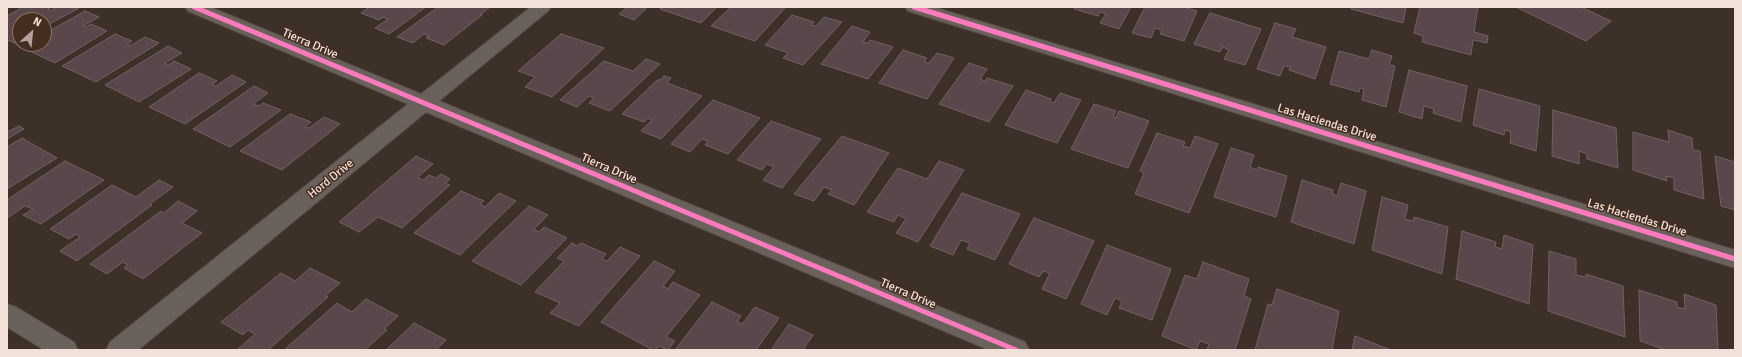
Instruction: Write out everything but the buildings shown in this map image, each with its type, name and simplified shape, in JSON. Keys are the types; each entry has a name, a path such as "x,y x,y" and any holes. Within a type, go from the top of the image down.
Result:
{"street":[{"name":"Tierra Drive","path":"194,7 1016,350"},
{"name":"Hord Drive","path":"119,350 542,7"},
{"name":"Las Haciendas Drive","path":"914,7 1735,259"},
{"path":"7,314 65,350"}],"cycle path":[{"path":"194,7 1016,350"},
{"path":"914,7 1735,259"}]}
